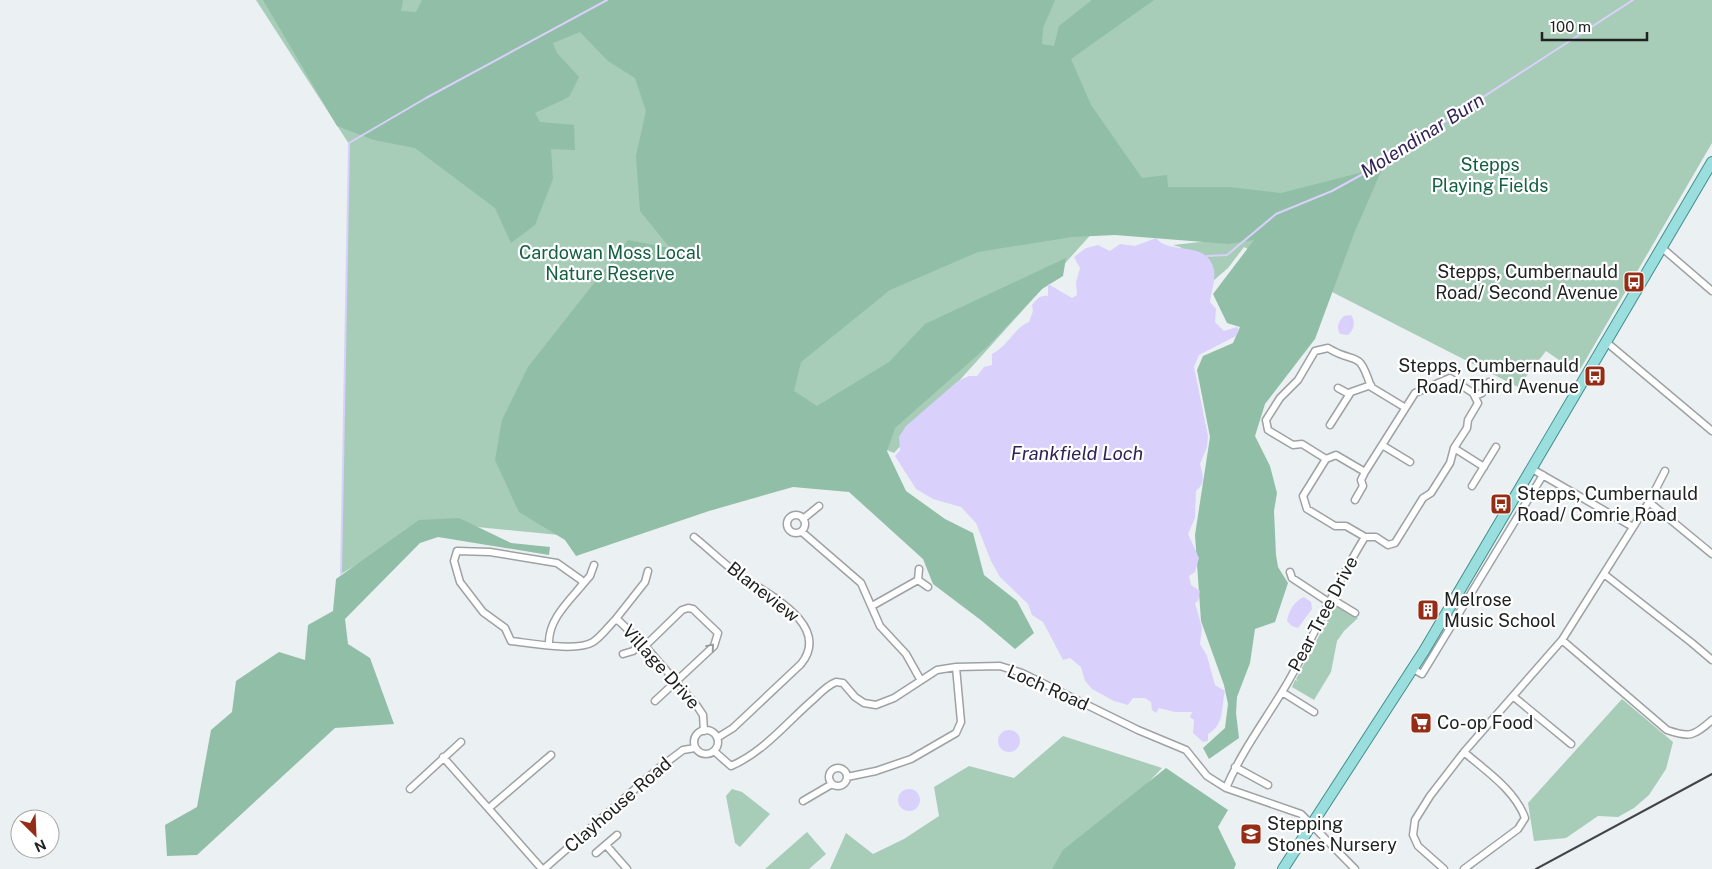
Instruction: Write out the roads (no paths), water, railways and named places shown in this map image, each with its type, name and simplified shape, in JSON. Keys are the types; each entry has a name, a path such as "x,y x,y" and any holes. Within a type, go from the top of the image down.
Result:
{"main road":[{"path":"1283,869 1413,669 1711,164"}],"street":[{"path":"1661,248 1712,291"},
{"path":"1605,342 1712,431"},
{"path":"1326,459 1302,444 1293,445 1268,430 1266,420 1275,405 1298,380 1315,351 1328,348 1336,353 1354,357 1363,364 1371,385 1404,407"},
{"path":"1355,500 1363,486 1361,480 1365,472 1404,407 1415,393 1450,378 1475,396 1478,403 1468,420 1467,428 1454,448 1450,463 1432,493 1423,498 1395,543 1388,545 1376,537 1365,537 1346,526 1335,526 1306,509 1303,496 1326,459 1336,455 1365,472"},
{"path":"1475,396 1482,394 1489,382"},
{"path":"1330,424 1349,394 1371,385"},
{"path":"1338,388 1349,394"},
{"path":"1382,445 1410,462"},
{"path":"1472,486 1496,447"},
{"path":"1454,448 1484,467"},
{"path":"1532,469 1633,527"},
{"path":"1444,869 1418,846 1413,835 1415,820 1430,796 1464,752 1562,640 1633,527 1665,471"},
{"path":"1413,669 1422,674 1543,475"},
{"path":"1648,502 1712,554"},
{"path":"803,518 819,506"},
{"path":"798,515 803,518 805,527 802,532 795,534 790,532 786,523 792,516 798,515"},
{"path":"802,532 861,583 880,626 906,654 920,679"},
{"name":"Blaneview","path":"694,537 738,573 774,597 795,614 804,626 811,642 809,654 801,664 733,728 717,738"},
{"name":"Pear Tree Drive","path":"1226,788 1235,767 1282,692 1365,537"},
{"name":"Village Drive","path":"583,584 557,563 490,552 462,550 455,554 454,561 460,582 482,612 505,628 511,641 584,646 592,642 615,620 643,644 701,710 704,731"},
{"path":"548,644 548,636 556,618 590,576 594,565"},
{"path":"918,580 919,569"},
{"path":"615,620 645,582 648,571"},
{"path":"1290,572 1292,578 1355,613"},
{"path":"1604,574 1712,660"},
{"path":"872,606 918,580"},
{"path":"918,580 928,587"},
{"path":"623,654 633,651 643,644 682,610 688,608 693,609 716,629 718,638 714,646 654,701"},
{"path":"1562,640 1667,730 1685,736 1697,733 1712,720"},
{"name":"Loch Road","path":"714,751 731,766 740,762 836,682 843,682 855,697 864,703 876,705 894,698 920,679 938,670 956,667 1000,666 1022,673 1138,730 1186,750 1207,776 1226,788 1301,814 1355,869"},
{"path":"847,777 876,771 910,759 956,733 961,722 956,667"},
{"name":"Pear Tree Drive","path":"1282,692 1314,712"},
{"path":"1514,697 1571,744"},
{"path":"704,731 712,732 717,738 717,748 704,754 695,748 696,736 704,731"},
{"path":"410,789 461,742"},
{"name":"Clayhouse Road","path":"543,869 659,768 683,750 695,748"},
{"path":"1464,752 1497,779 1520,805 1525,818 1518,830 1464,869"},
{"path":"488,808 551,755"},
{"path":"443,757 543,869"},
{"path":"1235,767 1268,785"},
{"path":"832,784 829,776 834,769 843,770 847,777"},
{"path":"803,801 832,784 837,786 843,785 847,777"},
{"path":"596,853 617,835"},
{"path":"606,845 628,869"}],"water":[{"name":"Frankfield Loch","path":"1156,238 1170,246 1197,251 1204,254 1210,260 1214,270 1214,281 1210,302 1216,309 1215,322 1224,331 1237,327 1239,330 1236,336 1199,355 1194,367 1208,436 1207,447 1200,464 1203,475 1201,485 1196,491 1195,518 1188,534 1199,558 1195,572 1189,576 1191,585 1200,591 1198,601 1195,603 1202,628 1200,644 1207,656 1215,685 1225,691 1220,720 1208,734 1208,741 1203,742 1193,733 1194,720 1190,717 1192,712 1175,712 1159,708 1156,713 1152,710 1151,702 1145,698 1133,698 1128,705 1114,701 1092,689 1085,681 1081,667 1070,658 1063,660 1043,622 1032,615 1028,604 1000,577 991,561 976,523 961,507 933,499 916,489 895,456 900,450 899,437 906,426 958,381 969,376 977,376 984,367 992,365 992,354 1003,346 1019,328 1029,322 1033,311 1032,305 1035,301 1041,297 1048,296 1048,284 1072,298 1077,295 1076,282 1080,268 1074,257 1086,248 1098,245 1110,251 1120,244 1135,246"},
{"path":"1351,315 1354,323 1352,331 1348,335 1340,334 1338,329 1339,322 1344,316"},
{"path":"1304,597 1311,602 1312,609 1298,628 1292,626 1287,621 1290,610"},
{"path":"1009,730 1017,733 1020,741 1017,749 1009,752 1001,749 998,741 1001,733"},
{"path":"909,789 917,792 920,800 917,808 909,811 901,808 898,800 901,792"}],"waterway":[{"path":"341,574 349,143 426,98 607,0"},
{"name":"Molendinar Burn","path":"1207,256 1227,255 1276,214 1332,191 1372,169 1633,0"}],"railway":[{"path":"1536,869 1712,774"}],"place":[{"name":"Stepps, Cumbernauld Road/ Second Avenue","path":"1634,282"},
{"name":"Stepps, Cumbernauld Road/ Third Avenue","path":"1595,376"},
{"name":"Stepps, Cumbernauld Road/ Comrie Road","path":"1501,504"},
{"name":"Melrose Music School","path":"1428,610"},
{"name":"Co-op Food","path":"1421,723"},
{"name":"Stepping Stones Nursery","path":"1251,834"}],"park label":[{"name":"Stepps Playing Fields","path":"1490,175"},
{"name":"Cardowan Moss Local Nature Reserve","path":"610,263"}]}
